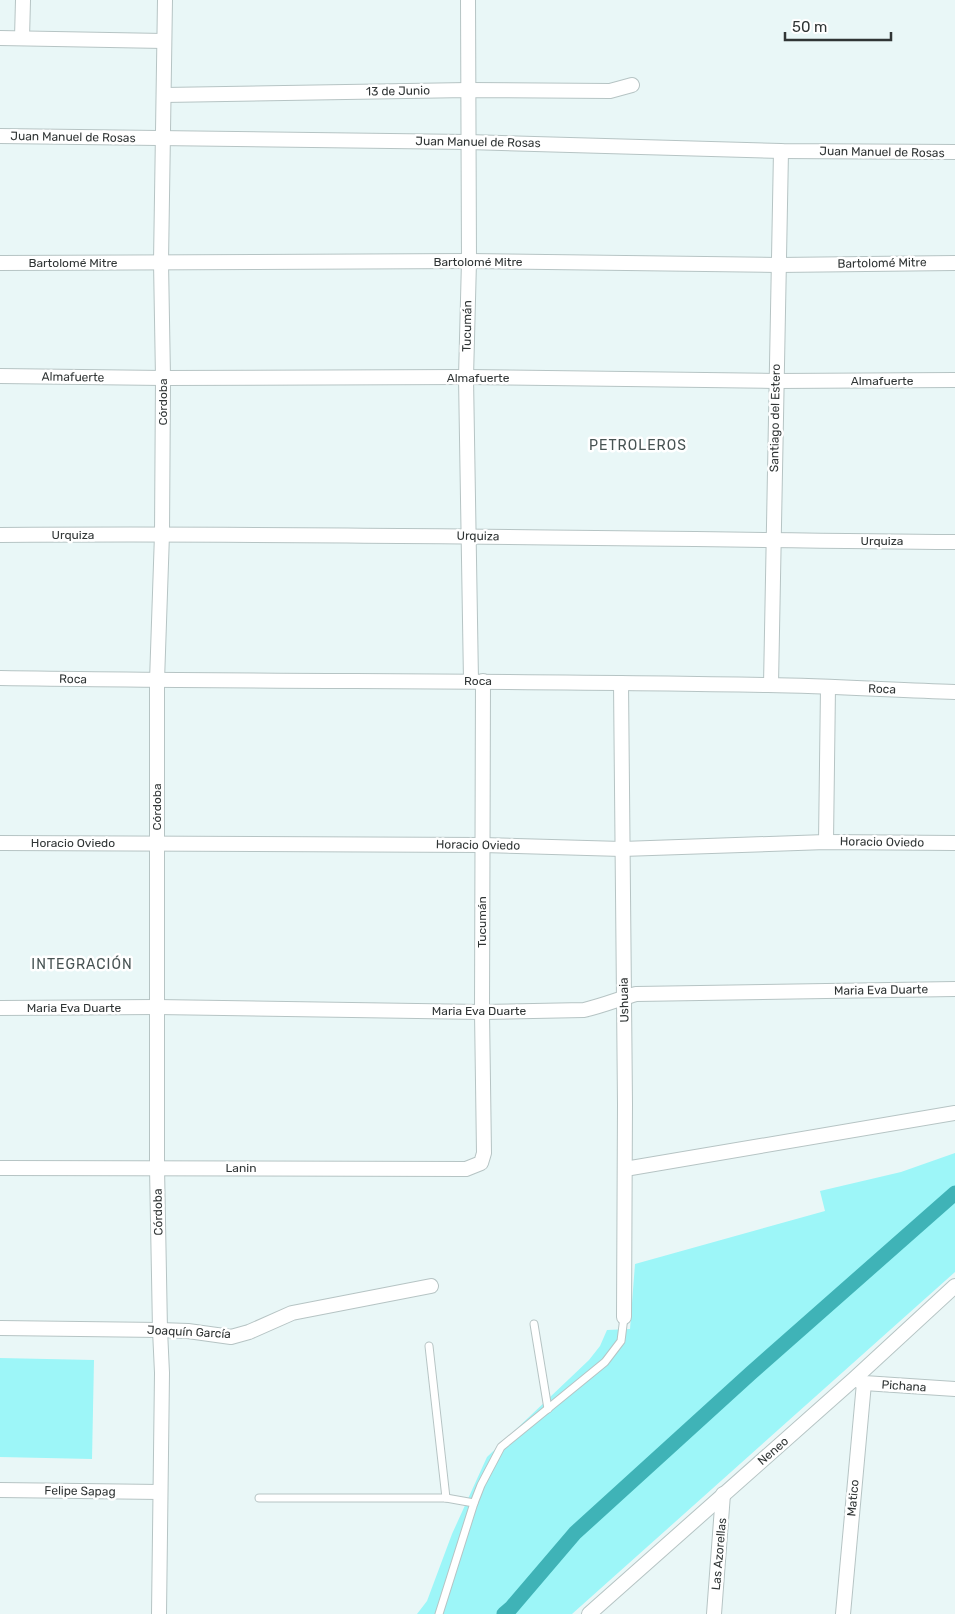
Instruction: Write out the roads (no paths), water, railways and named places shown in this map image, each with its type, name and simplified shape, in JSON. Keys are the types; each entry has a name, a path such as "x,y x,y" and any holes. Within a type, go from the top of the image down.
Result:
{"street":[{"path":"22,38 24,0"},
{"name":"Córdoba","path":"159,1614 162,1374 157,1167 157,680 162,534 163,378 161,262 164,0"},
{"name":"Tucumán","path":"468,0 469,261 466,378 469,536 483,845 482,1012 484,1153 481,1163"},
{"path":"0,38 164,41"},
{"name":"13 de Junio","path":"164,95 468,90 610,91 632,85"},
{"name":"Juan Manuel de Rosas","path":"0,136 468,142 780,151 955,152"},
{"name":"Santiago del Estero","path":"772,685 780,151"},
{"name":"Bartolomé Mitre","path":"0,263 469,261 778,265 955,262"},
{"name":"Almafuerte","path":"0,376 776,381 955,380"},
{"name":"Urquiza","path":"0,535 469,536 955,542"},
{"name":"Roca","path":"0,678 772,685 955,692"},
{"name":"Ushuaia","path":"621,683 625,1169 624,1317"},
{"path":"826,842 828,687"},
{"name":"Horacio Oviedo","path":"0,843 483,845 622,849 826,842 955,843"},
{"name":"Maria Eva Duarte","path":"0,1008 482,1012 584,1010 600,1007 636,994 955,989"},
{"path":"625,1169 955,1113"},
{"name":"Lanin","path":"0,1168 466,1169 481,1163"},
{"name":"Joaquín García","path":"0,1328 188,1331 231,1337 249,1332 292,1313 431,1286"},
{"name":"Neneo","path":"589,1614 723,1494 859,1381 955,1286"},
{"name":"Pichana","path":"859,1381 955,1389"},
{"name":"Matico","path":"843,1614 859,1381"},
{"name":"Felipe Sapag","path":"0,1490 160,1492"},
{"name":"Las Azorellas","path":"714,1614 723,1494"}],"lane":[{"path":"439,1614 474,1503 481,1485 501,1447 605,1362 621,1341 624,1317"},
{"path":"534,1324 548,1409"},
{"path":"429,1346 446,1498"},
{"path":"259,1498 446,1498 474,1503"}],"waterway":[{"path":"504,1614 575,1533 751,1373 955,1193"}],"district":[{"name":"PETROLEROS","path":"638,445"},
{"name":"INTEGRACIÓN","path":"82,964"}]}
